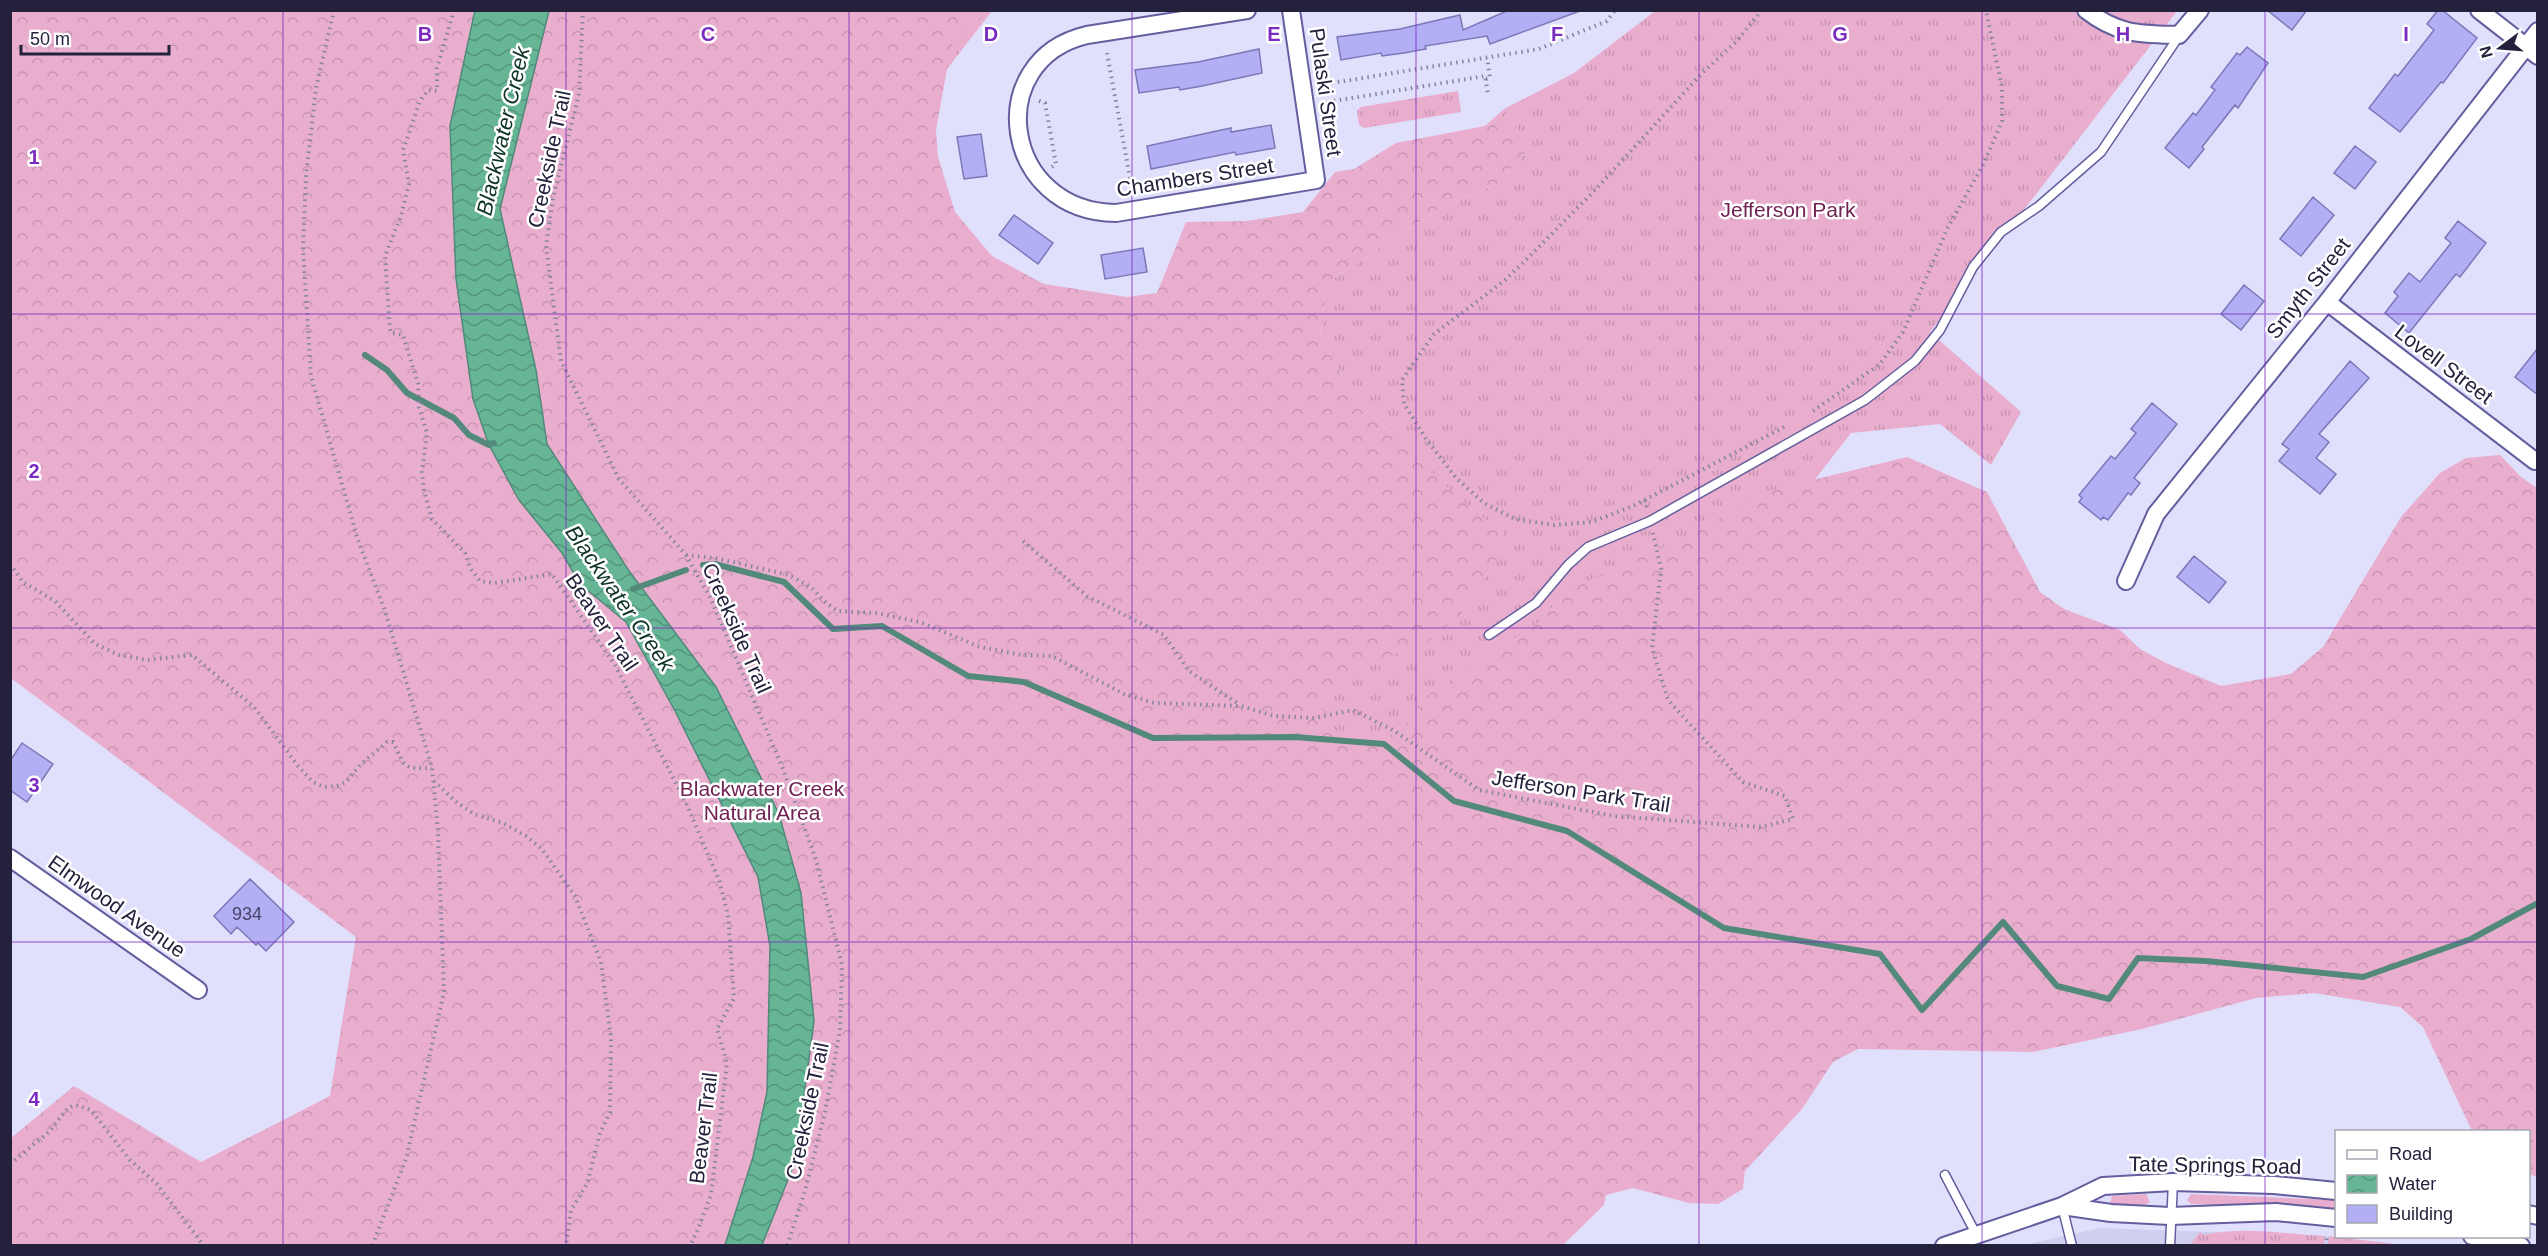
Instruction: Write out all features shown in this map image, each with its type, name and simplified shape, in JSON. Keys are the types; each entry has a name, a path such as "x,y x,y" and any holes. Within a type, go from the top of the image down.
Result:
{"street":[{"name":"Chambers Street","path":"1247,10 1087,35 1059,46 1037,66 1023,93 1018,122 1024,154 1041,183 1053,194 1067,203 1099,213 1116,213 1316,180"},
{"name":"Pulaski Street","path":"1291,10 1316,180"},
{"path":"2086,10 2108,26 2130,34 2179,35 2200,10"},
{"path":"2479,10 2531,51"},
{"name":"Smyth Street","path":"2126,581 2156,514 2531,51 2538,31"},
{"name":"Lovell Street","path":"2327,302 2536,461"},
{"name":"Elmwood Avenue","path":"10,858 198,990"},
{"name":"Tate Springs Road","path":"1944,1245 2062,1206 2103,1186 2173,1182 2274,1185 2335,1191"},
{"name":"Tate Springs Road","path":"2062,1206 2170,1216 2276,1212 2335,1218"},
{"path":"2483,1238 2521,1245"}],"lane":[{"path":"1489,634 1536,603 1568,565 1588,547 1650,521 1856,406 1915,361 1940,330 1972,267 2001,232 2039,206 2101,152 2179,35"},
{"path":"1945,1175 1976,1234"},
{"path":"2170,1245 2173,1182"},
{"path":"2062,1206 2072,1245"}],"path":[{"path":"334,10 316,88 306,176 303,248 311,376 358,540 385,611 432,768 438,832 444,992 406,1159 372,1245"},
{"name":"Beaver Trail","path":"454,10 437,68 436,91 428,90 420,101 404,150 409,184 401,216 385,256 390,329 391,333 403,335 418,384 419,407 427,434 427,445 423,454 424,491 432,519 465,553 470,568 480,580 495,583 552,574 615,665 686,803 719,880 728,915 734,998 717,1029 727,1063 711,1194 690,1245"},
{"name":"Creekside Trail","path":"583,10 579,94 554,198 546,246 561,361 619,478 686,555 711,599 783,769 816,860 842,965 840,1030 825,1112 805,1191 787,1245"},
{"path":"1320,85 1539,49 1607,21 1616,10"},
{"path":"1762,10 1737,41 1702,73 1597,188 1533,253 1504,281 1434,334 1402,380 1404,404 1457,480 1484,504 1515,519 1554,525 1592,522 1633,507 1790,424"},
{"path":"1810,413 1880,364 1903,332 1947,229 1984,163 2002,121 2002,88 1986,10"},
{"path":"1107,53 1133,194"},
{"path":"1486,79 1490,78 1487,58"},
{"path":"1322,103 1485,76 1488,95"},
{"path":"1036,100 1045,103 1047,113 1056,164 1049,168"},
{"path":"1023,542 1087,596 1164,635 1189,671 1240,705"},
{"name":"Jefferson Park Trail","path":"686,555 716,558 789,575 811,587 826,603 838,611 876,613 920,622 980,648 1022,655 1052,656 1124,694 1155,703 1240,705 1274,716 1315,718 1353,710 1393,730 1479,790 1614,816 1761,827 1793,819 1785,796 1743,782 1668,700 1652,648 1661,569 1656,544"},
{"path":"10,564 24,582 55,601 95,644 119,655 147,660 192,655 254,707 298,766 318,785 330,787 346,782 361,764 387,742 393,742 403,764 409,769 432,768"},
{"path":"434,780 455,801 474,814 503,823 526,836 542,849 575,896 601,962 611,1038 610,1112 600,1133 587,1184 571,1210 567,1245"},
{"path":"10,1164 49,1132 67,1109 75,1105 91,1110 130,1160 157,1184 204,1245"},
{"path":"2326,1245 2327,1233"}],"shaded area":[{"path":"2100,1228 2326,1236 2405,1245 2020,1246"}],"green space":[{"path":"10,11 475,11 450,126 456,279 473,399 489,445 580,584 626,621 675,711 758,877 770,946 767,1092 753,1157 725,1245 11,1245 11,1138 74,1086 201,1162 330,1096 356,937 11,678"},
{"name":"Blackwater Creek Natural Area","path":"262,11 992,11 763,306 1390,432 1358,402 1320,337 1327,283 1435,211 1497,184 1529,149 1504,109 1574,73 1655,11 2177,11 1930,332 2021,412 1991,465 1940,424 1851,433 1705,621 1010,1246 335,1245 387,1056"},
{"path":"549,11 991,11 970,26 951,47 936,130 938,157 955,212 992,256 1044,284 1127,297 1157,293 1186,222 1247,221 1303,212 1335,172 1354,169 1396,143 1485,126 1504,109 1529,149 1497,184 1435,211 1327,283 1320,337 1358,402 1476,514 1504,529 1498,558 1460,615 1423,646 1361,664 1323,707 1332,732 1357,746 1385,740 1407,722 1425,697 1541,621 1560,597 1585,582 1690,534 1768,491 1907,457 1987,492 2040,592 2064,609 2120,630 2140,649 2166,663 2221,686 2291,674 2323,647 2401,517 2440,473 2466,458 2500,455 2521,477 2537,488 2537,1177 2530,1174 2530,1130 2472,1130 2423,1027 2400,1007 2314,993 2256,998 2142,1029 2033,1052 1858,1049 1833,1062 1802,1109 1745,1171 1743,1189 1718,1204 1689,1203 1633,1188 1606,1195 1604,1205 1563,1245 762,1245 795,1162 814,1021 716,687 629,571 547,444 536,370 500,209"},
{"path":"1458,91 1461,112 1364,128 1359,125 1357,111 1361,107"},
{"path":"2146,1194 2150,1202 2145,1205 2113,1206 2110,1203 2112,1196"},
{"path":"2191,1194 2335,1200 2335,1210 2191,1204 2187,1200"},
{"path":"2233,1231 2264,1231 2325,1236 2324,1245 2190,1245 2200,1232 2204,1235"},
{"path":"2329,1236 2403,1245 2328,1245"}],"water":[{"name":"Blackwater Creek","path":"475,10 549,11 500,209 536,370 547,444 629,571 716,687 779,814 801,893 814,1021 795,1162 762,1245 725,1245 753,1157 767,1092 770,946 758,877 675,711 626,622 580,584 562,553 519,500 489,445 473,399 456,279 450,126"}],"building":[{"path":"1509,10 1580,11 1490,44 1487,36 1425,46 1426,49 1404,53 1382,56 1381,53 1341,60 1337,37 1400,29 1460,15 1463,30"},
{"path":"2267,10 2307,10 2292,30"},
{"path":"2438,10 2442,10 2477,38 2443,83 2441,82 2400,132 2369,108 2434,30 2427,24"},
{"path":"2247,47 2268,63 2238,108 2235,105 2202,147 2204,149 2189,168 2165,148 2193,113 2196,115 2215,90 2211,87 2237,53 2240,55"},
{"path":"1259,49 1262,73 1180,90 1179,87 1139,93 1135,70 1198,62"},
{"path":"1271,125 1275,148 1236,155 1235,152 1151,169 1147,146 1231,128 1231,132"},
{"path":"981,134 987,176 964,179 957,137"},
{"path":"2355,146 2376,162 2355,189 2334,173"},
{"path":"2313,197 2334,215 2301,256 2280,239"},
{"path":"1014,215 1053,243 1038,264 999,235"},
{"path":"2458,221 2486,243 2460,277 2456,274 2409,333 2385,313 2398,296 2394,292 2409,273 2420,282 2451,243 2445,238"},
{"path":"1143,248 1147,272 1105,279 1101,255"},
{"path":"2244,285 2264,301 2241,330 2221,314"},
{"path":"2538,348 2538,395 2515,377"},
{"path":"2350,361 2369,378 2319,434 2329,442 2316,458 2336,474 2320,494 2279,461 2289,449 2282,444"},
{"path":"2152,403 2177,424 2134,478 2140,483 2131,495 2128,493 2108,520 2103,517 2101,520 2079,502 2082,498 2079,495 2111,456 2115,459 2136,433 2131,429"},
{"path":"2194,556 2226,582 2209,603 2177,577"},
{"path":"22,743 53,764 27,802 10,790 10,761"},
{"path":"250,879 294,922 266,951 237,927 231,934 214,916"}],"waterway":[{"path":"365,355 387,370 407,393 454,418 469,435 489,445 494,443"},
{"path":"703,565 715,564 784,582 833,629 882,626 968,676 1024,682 1153,738 1295,737 1384,744 1454,801 1567,831 1724,928 1880,954 1922,1010 2003,922 2057,986 2109,999 2138,958 2206,961 2363,977 2471,939 2538,903"},
{"name":"Blackwater Creek","path":"633,589 686,570"}],"park label":[{"name":"Jefferson Park","path":"1788,209"}]}
